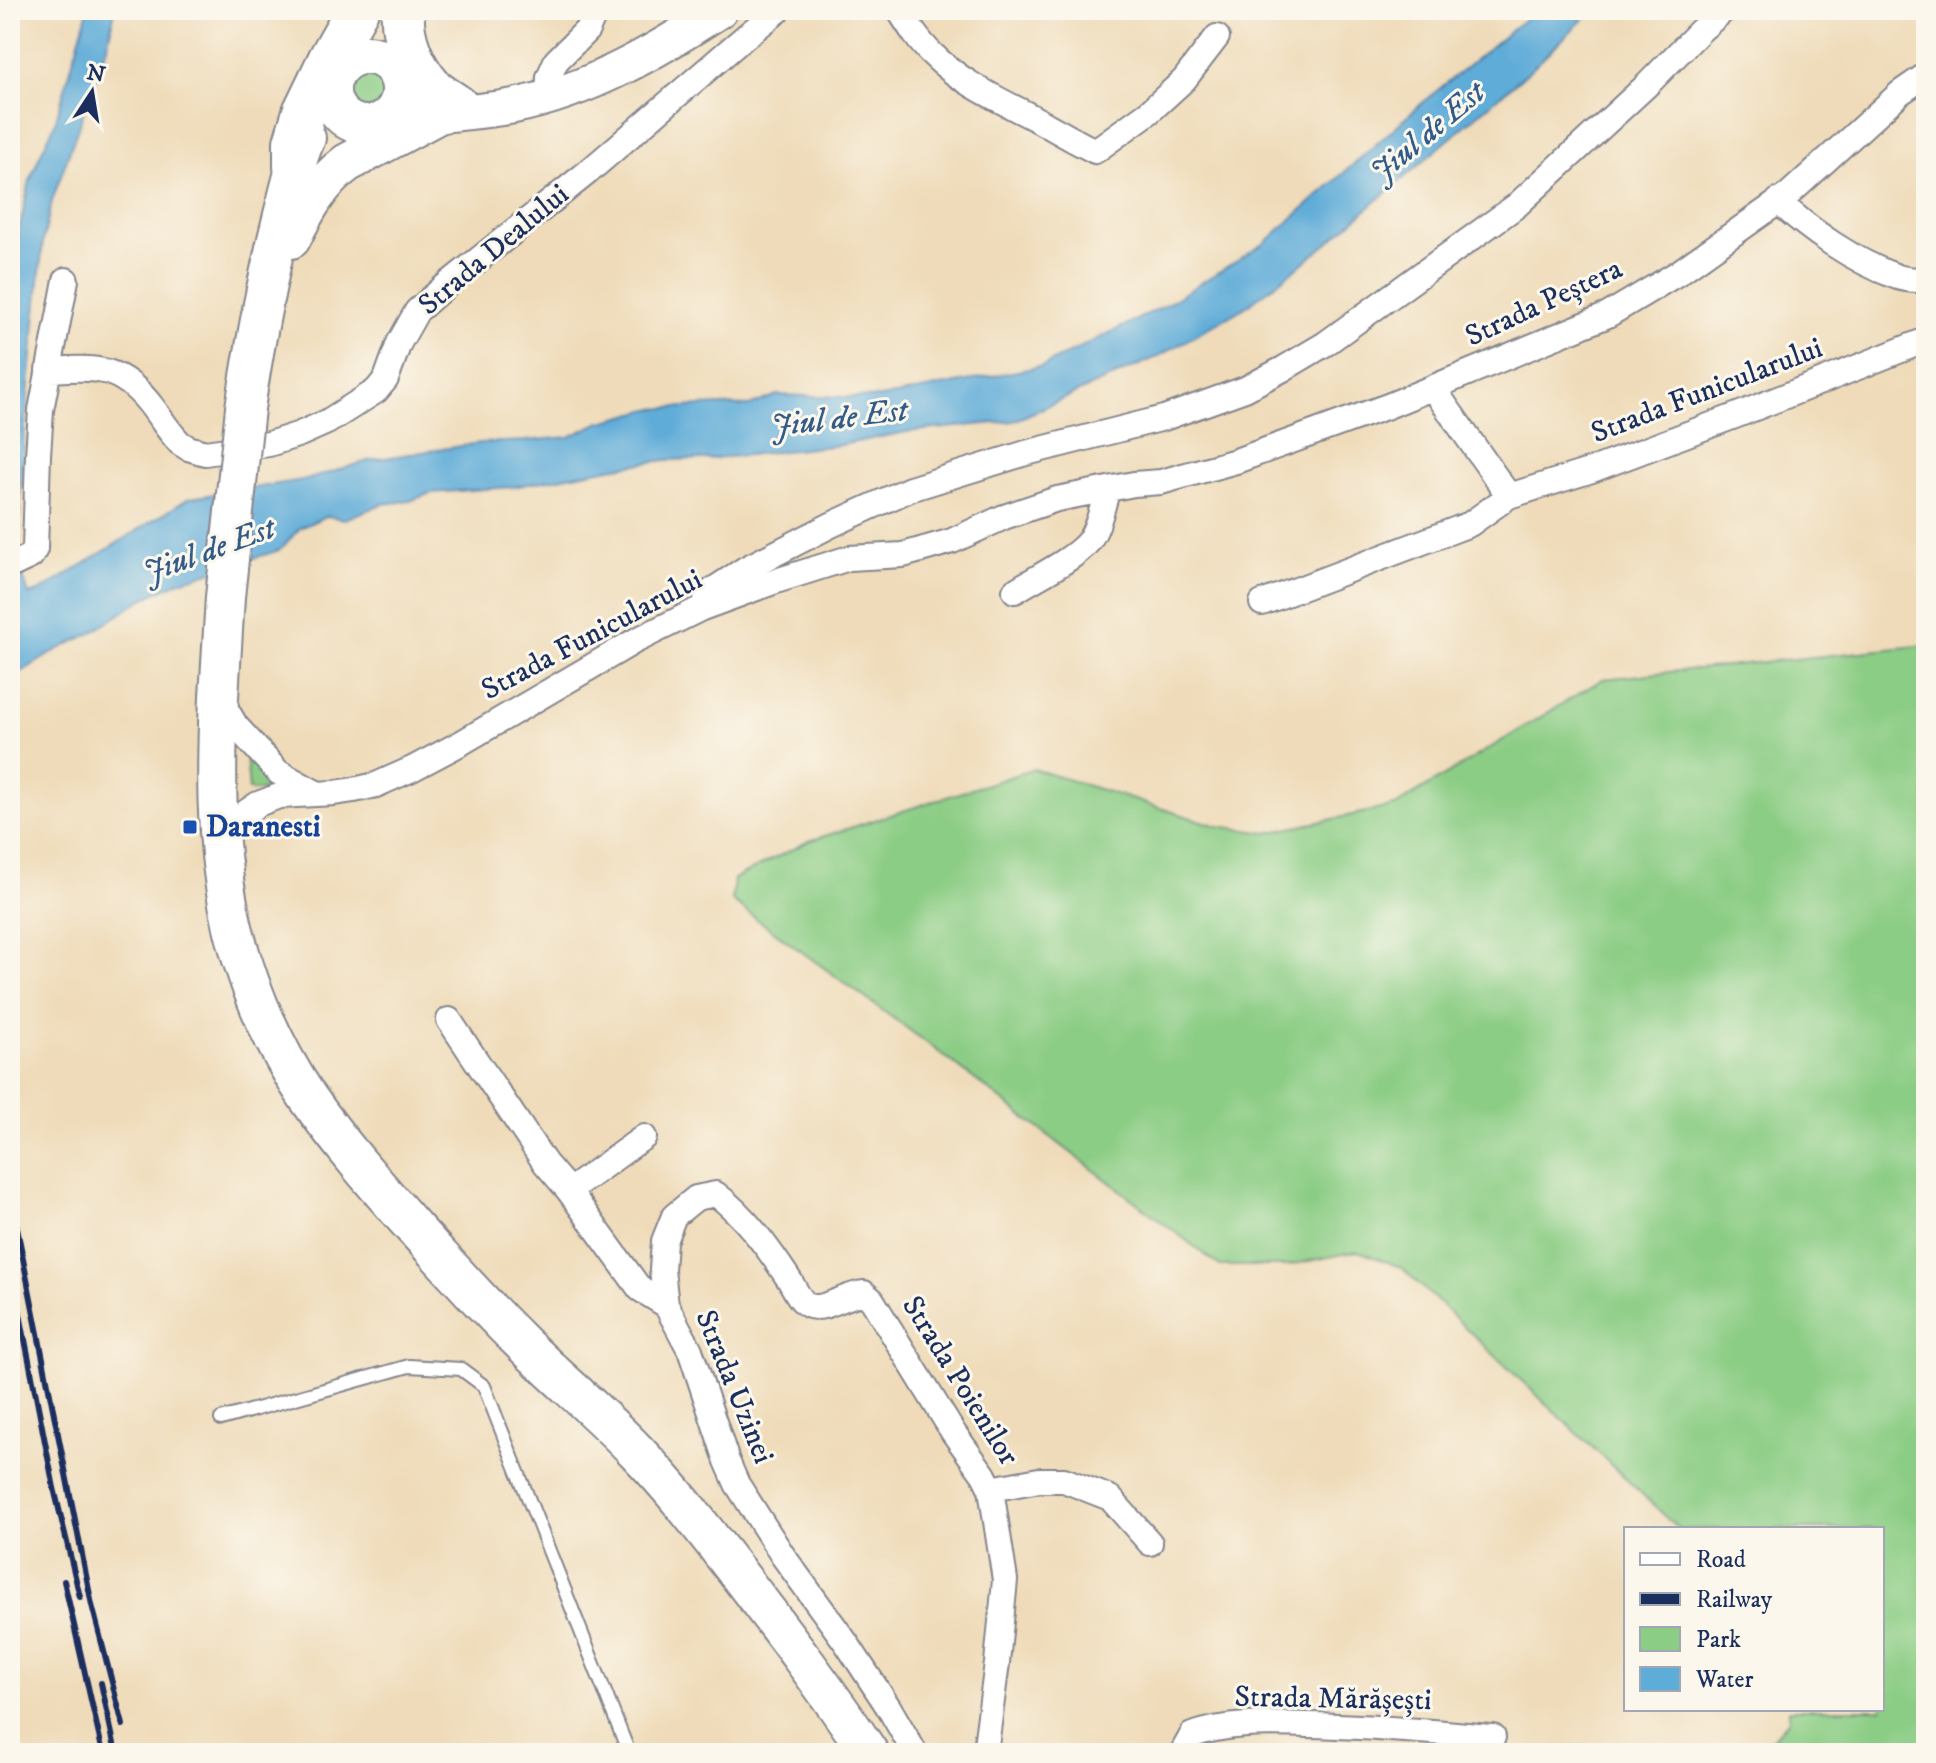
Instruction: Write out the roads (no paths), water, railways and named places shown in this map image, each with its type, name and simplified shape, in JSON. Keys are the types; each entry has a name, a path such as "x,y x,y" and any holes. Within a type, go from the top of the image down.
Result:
{"highway":[{"path":"295,167 295,142 304,112 357,10"},
{"path":"335,76 375,10"},
{"path":"383,10 381,27 395,71"},
{"path":"403,10 402,23 410,52 420,72 432,89 457,111"}],"main road":[{"path":"335,76 331,97 335,107 342,116 363,125 515,105 548,97 628,65 664,47 720,10"},
{"path":"457,111 421,96 380,57 359,55 348,59 335,76 295,167 266,288 245,408 225,597 216,780 219,835 229,911 244,963 280,1049 306,1095 350,1155 477,1297 635,1450 682,1502 797,1649 869,1753"},
{"path":"278,235 311,181 337,154 397,107 401,98 395,71"},
{"path":"266,288 302,216 325,182 347,163 457,111"}],"street":[{"path":"548,97 549,77 556,61 587,30 596,10"},
{"name":"Strada Dealului","path":"48,370 91,368 117,375 138,391 180,443 205,453 269,444 327,422 376,391 386,379 399,343 417,311 598,164 779,10"},
{"path":"899,10 933,56 957,75 1095,151 1149,112 1184,80 1217,37"},
{"path":"702,608 713,590 745,569 910,489 1026,453 1164,418 1245,389 1283,369 1325,344 1516,206 1724,10"},
{"name":"Strada Peștera","path":"1134,484 1161,482 1236,461 1433,388 1608,315 1678,273 1788,195 1900,93 1926,75"},
{"path":"1778,201 1815,232 1877,268 1898,278 1926,280"},
{"path":"16,563 31,556 37,541 41,410 66,280"},
{"name":"Strada Funicularului","path":"1262,603 1470,524 1509,496 1592,470 1926,340"},
{"path":"1433,388 1509,496"},
{"name":"Strada Funicularului","path":"219,835 258,804 279,796 354,790 376,785 412,769 635,641 702,608 849,558 903,555 952,541 1004,517 1057,499 1134,484"},
{"path":"1015,591 1089,541 1108,489"},
{"path":"218,710 278,772 316,793"},
{"name":"Strada Uzinei","path":"449,1020 545,1163 640,1289 666,1305 690,1350 737,1484 783,1556 847,1644 915,1753"},
{"path":"569,1191 644,1137"},
{"name":"Strada Poienilor","path":"666,1305 662,1270 664,1241 674,1216 696,1198 716,1194 731,1205 771,1252 807,1305 817,1308 852,1294 864,1293 872,1300 991,1489 1005,1580 985,1753"},
{"path":"991,1489 1039,1480 1064,1480 1110,1498 1150,1543"},
{"name":"Strada Mărășești","path":"1182,1753 1192,1735 1210,1729 1249,1724 1360,1727 1493,1737"}],"lane":[{"path":"221,1419 409,1366 461,1369 484,1386 629,1753"}],"water":[{"name":"Jiul de Est","path":"88,10 115,10 107,46 52,201 43,241 18,535 22,573 29,594 39,592 189,498 309,479 371,460 480,443 569,437 598,423 650,409 749,406 777,395 880,398 1043,366 1162,307 1265,243 1428,98 1536,10 1593,10 1529,71 1310,258 1244,308 1157,357 1014,421 907,432 841,445 710,459 666,460 513,487 431,493 410,501 382,504 345,519 326,516 300,528 280,550 178,582 141,600 90,634 10,679 10,272 30,180 54,126"}],"railway":[{"path":"10,1193 92,1605 123,1725"},
{"path":"10,1263 54,1488 80,1597"},
{"path":"64,1581 103,1753"},
{"path":"101,1683 116,1753"}],"place":[{"name":"Daranesti","path":"190,827"}]}
